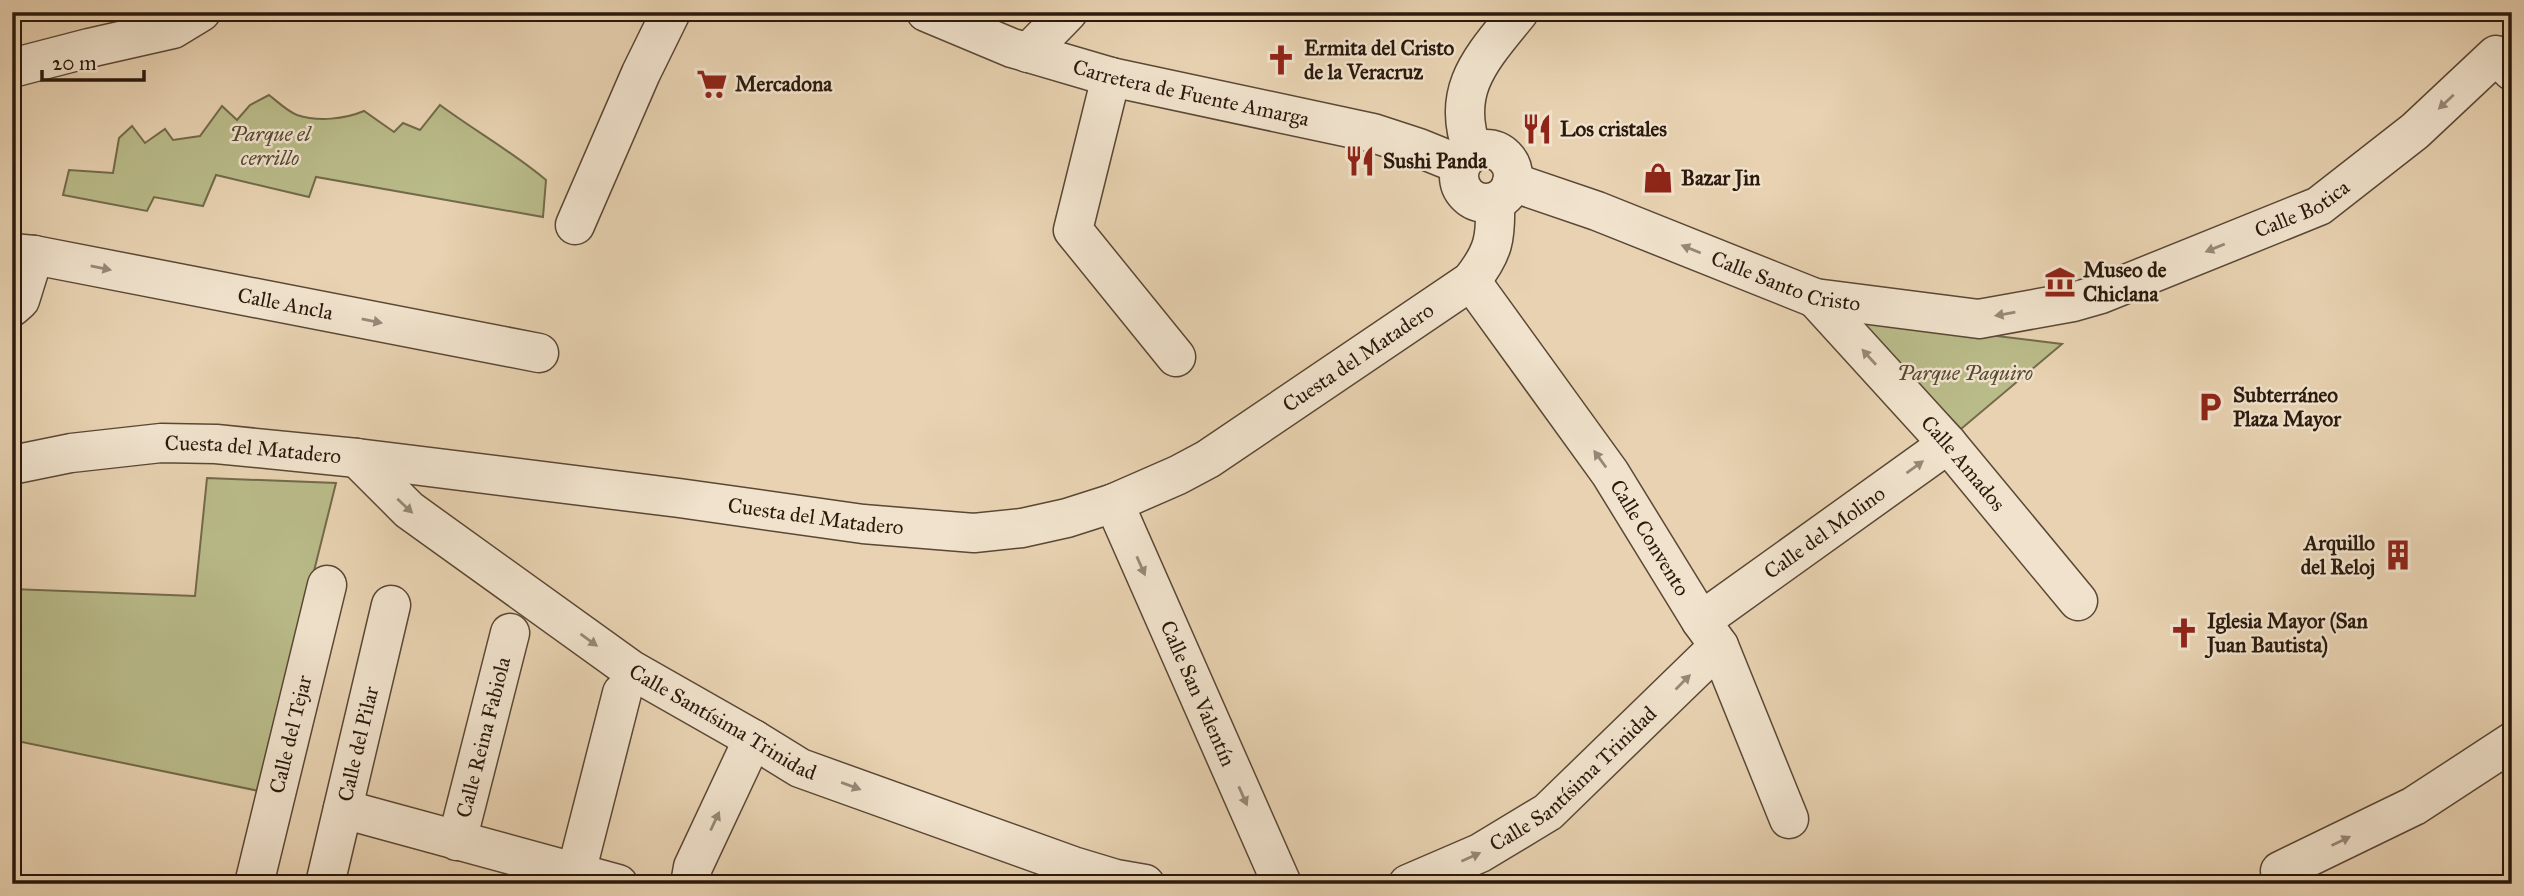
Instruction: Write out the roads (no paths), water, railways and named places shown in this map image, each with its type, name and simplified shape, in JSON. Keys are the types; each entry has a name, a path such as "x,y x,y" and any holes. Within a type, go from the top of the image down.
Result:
{"street":[{"path":"12,68 173,29 201,12"},
{"path":"575,225 641,73 671,12"},
{"name":"Carretera de Fuente Amarga","path":"926,12 1028,53 1111,78 1373,133 1419,148 1467,159 1489,149 1505,156 1513,172 1504,192"},
{"path":"1028,53 1068,12"},
{"path":"1467,159 1464,129 1466,93 1480,60 1519,12"},
{"name":"Calle Botica","path":"2073,302 2101,294 2319,206 2504,63"},
{"path":"1111,78 1073,230 1176,357"},
{"name":"Calle Santo Cristo","path":"1504,192 1597,211 1815,298 1979,319 2073,302"},
{"name":"Cuesta del Matadero","path":"12,465 71,453 161,443 216,444 357,458 863,524 974,533 1022,528 1067,518 1114,503 1208,459 1471,281 1487,261 1495,238 1504,192"},
{"path":"12,307 20,300 23,254"},
{"name":"Calle Ancla","path":"23,254 539,353"},
{"name":"Calle Convento","path":"1471,281 1610,473 1710,634 1789,819"},
{"name":"Calle Amados","path":"1815,298 1948,443 2078,601"},
{"name":"Calle del Molino","path":"1710,634 1948,443"},
{"name":"Calle Santísima Trinidad","path":"357,458 409,510 630,669 800,768 1073,866 1145,884"},
{"name":"Calle San Valentín","path":"1114,503 1282,884"},
{"name":"Calle del Tejar","path":"254,884 327,585"},
{"name":"Calle del Pilar","path":"325,884 391,605"},
{"name":"Calle Reina Fabiola","path":"457,841 510,633"},
{"name":"Calle Santísima Trinidad","path":"1408,884 1480,853 1548,812 1710,634"},
{"path":"576,873 622,693"},
{"path":"690,884 693,867 753,739"},
{"path":"2280,871 2414,806 2512,742"},
{"path":"343,809 618,884"}],"place":[{"name":"Ermita del Cristo de la Veracruz","path":"1281,60"},
{"name":"Mercadona","path":"712,84"},
{"name":"Los cristales","path":"1537,129"},
{"name":"Sushi Panda","path":"1360,161"},
{"name":"Bazar Jin","path":"1658,178"},
{"name":"Museo de Chiclana","path":"2060,282"},
{"name":"Subterráneo Plaza Mayor","path":"2210,407"},
{"name":"Arquillo del Reloj","path":"2398,555"},
{"name":"Iglesia Mayor (San Juan Bautista)","path":"2184,633"}],"park label":[{"name":"Parque el cerrillo","path":"270,146"},
{"name":"Parque Paquiro","path":"1965,373"}]}
